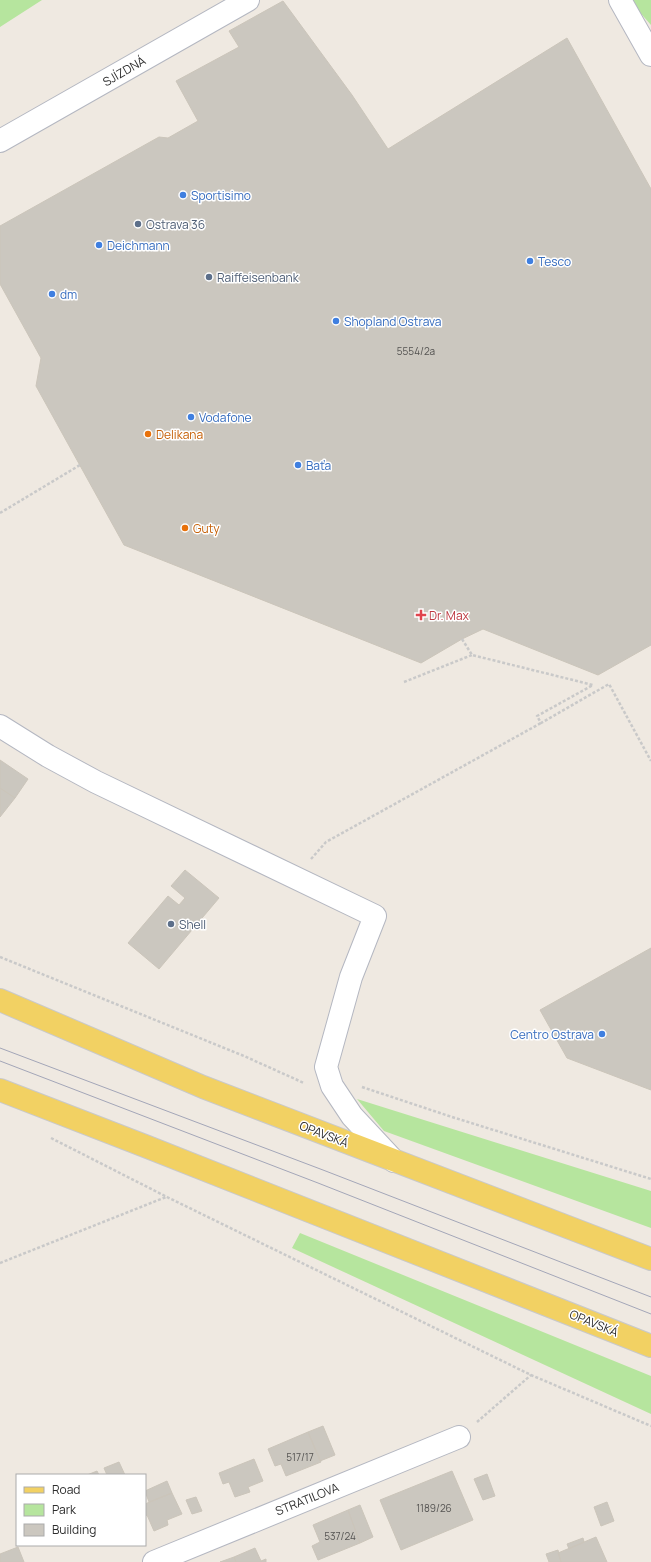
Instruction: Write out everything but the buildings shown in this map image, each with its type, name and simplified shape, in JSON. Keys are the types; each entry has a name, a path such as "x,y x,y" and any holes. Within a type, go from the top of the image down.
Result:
{"main road":[{"name":"OPAVSKÁ","path":"0,1000 203,1087 651,1259"},
{"name":"OPAVSKÁ","path":"0,1090 651,1346"}],"street":[{"name":"SJÍZDNÁ","path":"0,141 248,0"},
{"path":"620,0 651,55"},
{"path":"0,726 48,756 96,782 374,916 351,977 326,1067 332,1086 352,1116 394,1161"},
{"name":"STRATILOVA","path":"154,1562 459,1437"}],"path":[{"path":"0,513 80,465"},
{"path":"462,639 472,655"},
{"path":"404,682 472,655 593,685 537,716 540,723"},
{"path":"311,859 326,842 609,684 651,761"},
{"path":"51,1138 167,1197 531,1375 651,1426"},
{"path":"0,1263 167,1197"},
{"path":"459,1437 531,1375"}],"green space":[{"path":"0,0 42,0 0,27"},
{"path":"629,0 651,0 651,25"},
{"path":"357,1099 651,1191 651,1228 384,1131"},
{"path":"300,1233 651,1376 651,1414 292,1248"}],"tram line":[{"path":"0,1048 323,1170 651,1297"},
{"path":"0,1061 318,1183 651,1314"}],"place":[{"name":"Sportisimo","path":"183,195"},
{"name":"Ostrava 36","path":"138,224"},
{"name":"Deichmann","path":"99,245"},
{"name":"Tesco","path":"530,261"},
{"name":"Raiffeisenbank","path":"209,277"},
{"name":"dm","path":"52,294"},
{"name":"Shopland Ostrava","path":"336,321"},
{"name":"Vodafone","path":"191,417"},
{"name":"Delikana","path":"148,434"},
{"name":"Baťa","path":"298,465"},
{"name":"Guty","path":"185,528"},
{"name":"Dr. Max","path":"421,615"},
{"name":"Shell","path":"171,924"},
{"name":"Centro Ostrava","path":"602,1034"}]}
